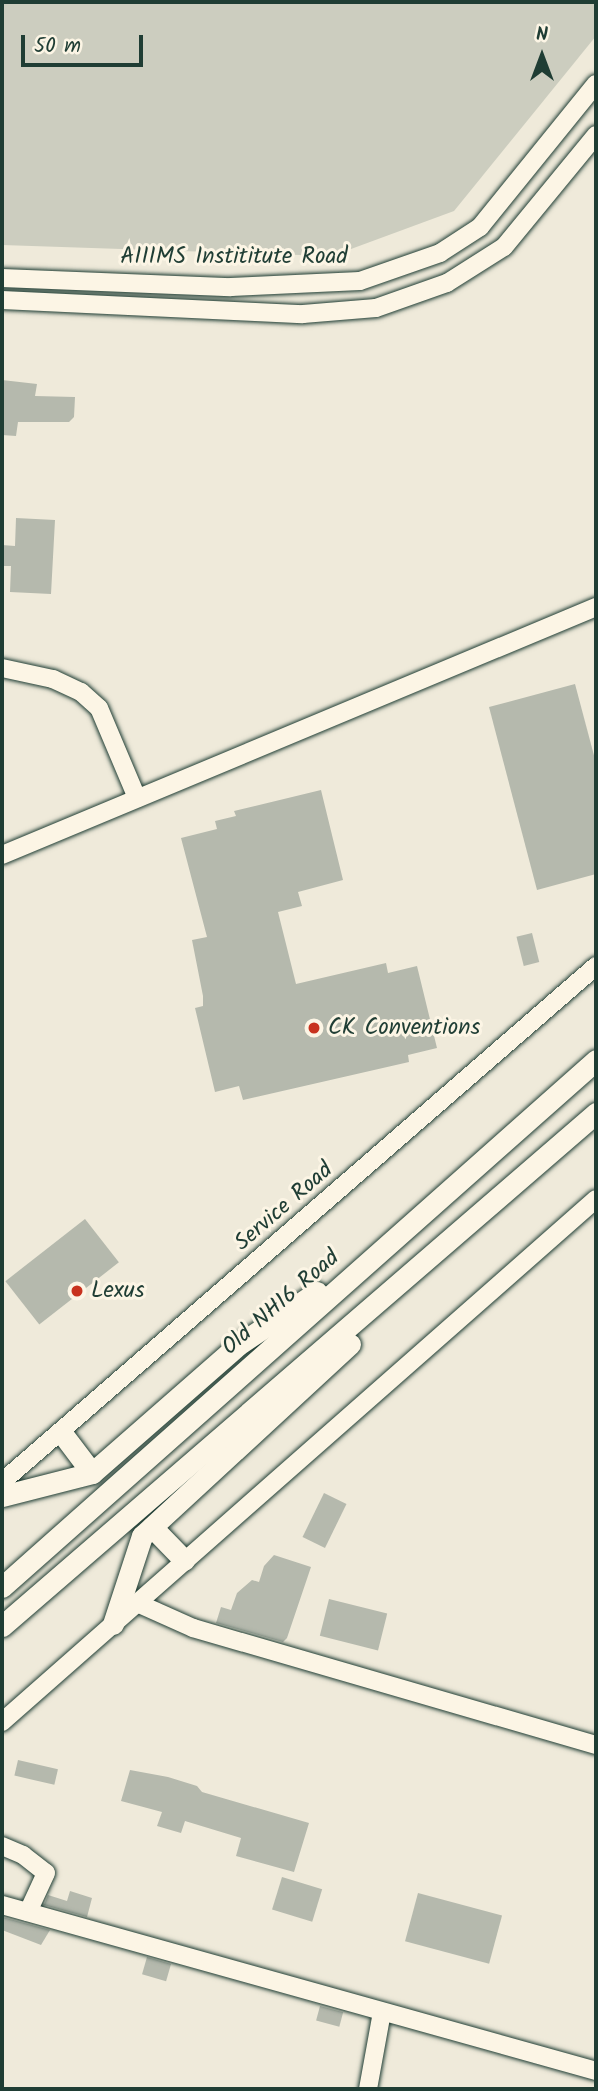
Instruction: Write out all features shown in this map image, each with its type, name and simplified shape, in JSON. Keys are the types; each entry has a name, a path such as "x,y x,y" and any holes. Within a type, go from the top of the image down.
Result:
{"main road":[{"name":"Old NH16 Road","path":"2,1587 596,1060"},
{"path":"2,1626 453,1241 596,1113"},
{"path":"2,1496 92,1473 238,1345 392,1241"},
{"path":"113,1624 142,1536 297,1397 453,1241"},
{"path":"61,1432 92,1473"},
{"path":"152,1527 184,1560"}],"street":[{"name":"AIIIMS Instititute Road","path":"2,278 231,287 360,281 440,253 480,228 596,84"},
{"path":"2,300 303,314 376,308 447,283 504,247 596,135"},
{"path":"2,855 596,607"},
{"path":"2,668 53,679 81,692 99,708 137,798"},
{"name":"Service Road","path":"2,1482 596,966"},
{"path":"2,1722 596,1199"},
{"path":"137,1603 192,1628 596,1745"},
{"path":"2,1846 23,1855 46,1873 28,1912"},
{"path":"2,1905 596,2071"},
{"path":"368,2089 382,2012"}],"shaded area":[{"path":"2,2 596,2 596,36 454,211 332,256 2,245"}],"building":[{"path":"2,380 37,384 35,396 75,397 74,417 69,422 18,422 16,436 2,435"},
{"path":"16,518 55,520 51,594 10,592 11,566 2,566 2,545 15,546"},
{"path":"575,684 596,763 596,874 537,890 489,707"},
{"path":"321,790 343,880 298,892 302,906 278,912 296,984 386,963 388,973 417,966 437,1048 408,1055 409,1062 243,1100 239,1086 215,1092 195,1008 203,1006 203,996 192,940 207,937 181,838 217,829 215,821 236,816 234,811"},
{"path":"532,933 539,962 524,966 516,937"},
{"path":"85,1219 119,1262 39,1325 5,1281"},
{"path":"324,1493 346,1504 325,1548 303,1537"},
{"path":"274,1555 311,1567 287,1638 283,1642 216,1623 221,1607 231,1610 237,1593 252,1580 259,1582 264,1566"},
{"path":"329,1599 387,1614 378,1650 320,1636"},
{"path":"18,1760 58,1769 54,1785 14,1776"},
{"path":"130,1770 168,1777 197,1786 202,1792 309,1823 294,1872 236,1856 241,1838 185,1821 181,1833 157,1826 162,1812 121,1801"},
{"path":"282,1877 322,1889 312,1922 272,1910"},
{"path":"70,1891 92,1898 87,1917 44,1905 48,1895 67,1901"},
{"path":"418,1893 502,1916 489,1964 405,1941"},
{"path":"2,1917 50,1930 41,1945 2,1930"},
{"path":"147,1957 171,1964 166,1981 142,1974"},
{"path":"320,2006 343,2012 339,2027 316,2020"}],"place":[{"name":"CK Conventions","path":"314,1028"},
{"name":"Lexus","path":"77,1291"}]}
